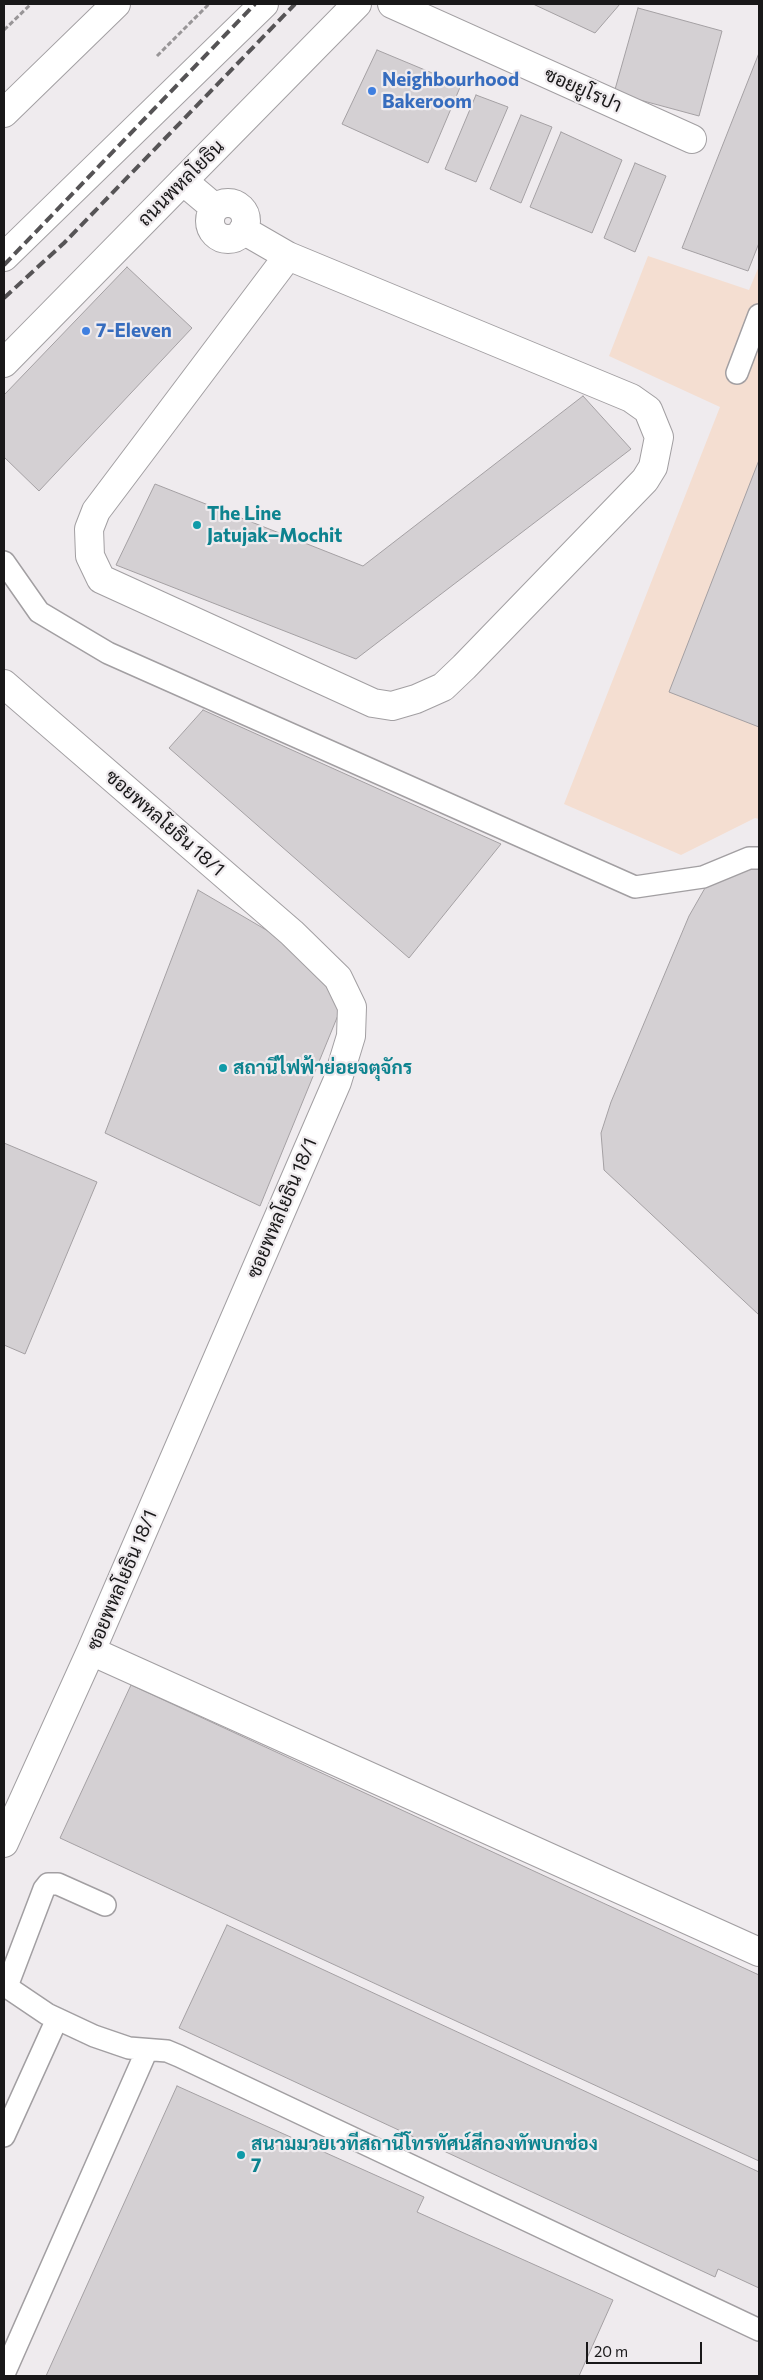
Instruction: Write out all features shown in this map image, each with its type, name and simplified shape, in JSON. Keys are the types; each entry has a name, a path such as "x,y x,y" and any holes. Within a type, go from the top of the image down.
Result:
{"street":[{"path":"4,113 116,4"},
{"path":"4,257 264,4"},
{"name":"ถนนพหลโยธิน","path":"4,363 357,4"},
{"name":"ซอยยูโรปา","path":"392,4 692,139"},
{"path":"183,181 215,208 210,219 213,230 218,234 228,238 234,237 243,230 288,256 631,398 648,410 659,437 653,467 644,480 464,667 443,687 416,700 392,706 373,703 101,579 90,556 89,530 96,511 288,256"},
{"name":"ซอยพหลโยธิน 18/1","path":"4,684 292,933 338,978 352,1007 351,1036 337,1082 91,1652 4,1842"},
{"path":"91,1652 759,1952"}],"lane":[{"path":"737,373 759,315"},
{"path":"4,562 39,612 108,653 635,887 703,877 749,858 759,858"},
{"path":"104,1905 58,1884 48,1884 44,1889 9,1981 10,1989 57,2019 112,2042 129,2048 167,2051 179,2056 759,2330"},
{"path":"4,2136 57,2019"},
{"path":"4,2374 147,2050"}],"path":[{"path":"4,30 30,4"}],"shaded area":[{"path":"648,256 749,290 759,266 759,819 755,818 681,855 564,804 720,407 609,356"}],"building":[{"path":"533,4 620,4 595,33"},
{"path":"638,8 722,31 699,116 614,93"},
{"path":"377,50 461,85 428,163 342,124"},
{"path":"759,53 759,243 748,271 682,248"},
{"path":"476,95 508,107 476,182 445,169"},
{"path":"521,115 552,127 521,203 490,189"},
{"path":"561,132 622,160 592,233 530,207"},
{"path":"635,163 666,176 635,252 604,238"},
{"path":"127,267 192,328 39,491 4,457 4,395"},
{"name":"The Line Jatujak–Mochit","path":"583,396 631,449 356,659 116,565 155,484 363,566"},
{"path":"759,460 759,727 669,692"},
{"path":"203,710 501,844 409,958 169,748"},
{"path":"759,858 759,1315 604,1170 601,1133 611,1102 689,916 709,881"},
{"name":"สถานีไฟฟ้าย่อยจตุจักร","path":"198,890 321,962 343,1003 260,1206 105,1133"},
{"path":"4,1143 97,1182 25,1354 4,1345"},
{"path":"131,1685 759,1975 759,2161 60,1838"},
{"path":"227,1925 759,2172 759,2288 718,2269 715,2277 179,2028"},
{"path":"177,2086 424,2197 417,2212 613,2300 579,2376 46,2376"}],"railway":[{"path":"4,265 255,4"},
{"path":"4,298 64,243 295,4"}],"place":[{"name":"Neighbourhood Bakeroom","path":"372,91"},
{"name":"7-Eleven","path":"86,331"},
{"name":"The Line Jatujak–Mochit","path":"197,525"},
{"name":"สถานีไฟฟ้าย่อยจตุจักร","path":"223,1068"},
{"name":"สนามมวยเวทีสถานีโทรทัศน์สีกองทัพบกช่อง 7","path":"241,2155"}]}
